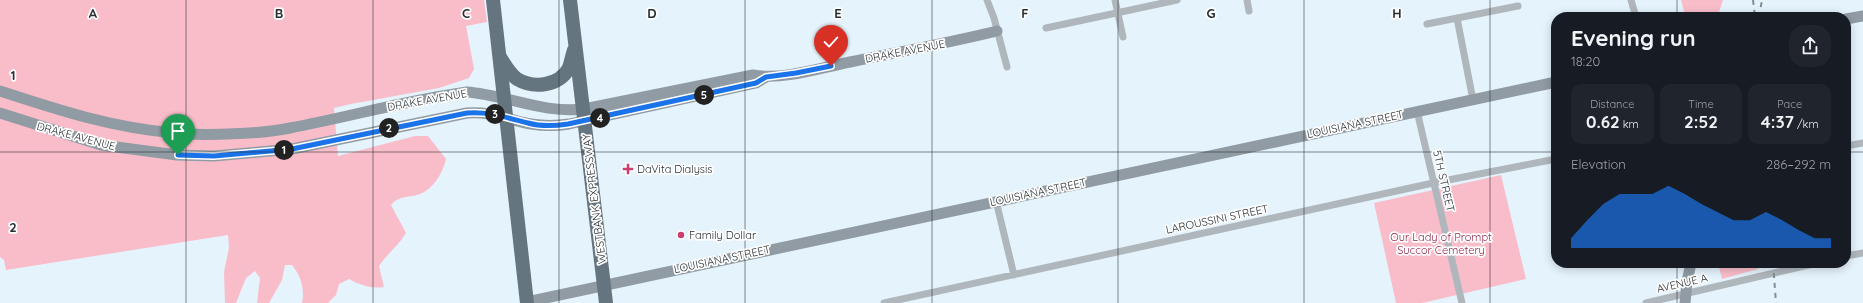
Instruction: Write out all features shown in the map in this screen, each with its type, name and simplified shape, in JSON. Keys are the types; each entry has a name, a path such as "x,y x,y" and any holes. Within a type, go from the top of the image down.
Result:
{"highway":[{"path":"493,0 525,303"},
{"name":"WESTBANK EXPRESSWAY","path":"570,0 606,303"},
{"path":"499,55 508,70 517,78 528,84 547,84 562,76 568,68 576,45"}],"street":[{"path":"987,0 1007,67"},
{"path":"1115,0 1123,37"},
{"path":"1046,28 1177,0"},
{"path":"1246,0 1249,11"},
{"path":"1631,0 1635,12"},
{"path":"1427,24 1518,6"},
{"path":"1851,18 1863,16"},
{"path":"1457,18 1473,100"},
{"name":"DRAKE AVENUE","path":"0,113 101,145 178,155 214,156 292,149 467,113 481,112 541,126 555,126 584,115 756,83 766,77 796,73 934,46 997,31"},
{"name":"LOUISIANA STREET","path":"525,303 604,284 1551,83"},
{"name":"DRAKE AVENUE","path":"0,91 71,115 108,124 178,134 248,133 289,128 461,93 486,94 504,97 584,115"},
{"name":"5TH STREET","path":"1417,111 1462,303"},
{"path":"1851,145 1863,143"},
{"name":"LAROUSSINI STREET","path":"884,303 1433,183 1551,160"},
{"path":"996,201 1014,275"},
{"path":"1851,255 1863,253"},
{"path":"1686,298 1690,268"},
{"name":"AVENUE A","path":"1646,303 1686,298 1798,268"}],"green space":[{"path":"0,0 484,0 487,22 466,26 474,69 469,78 439,88 334,108 338,156 415,136 428,136 446,159 437,180 425,192 404,197 391,205 406,233 379,266 384,287 366,286 349,279 339,284 336,295 328,303 302,303 303,288 300,278 292,265 285,265 282,280 269,303 257,303 260,278 255,271 246,278 236,303 225,303 224,272 229,248 228,235 6,270 4,260 0,257"},
{"path":"1681,0 1723,0 1719,12 1684,11"},
{"name":"Our Lady of Prompt Succor Cemetery","path":"1501,175 1526,279 1422,303 1396,303 1374,203"},
{"path":"1719,268 1758,268 1758,269 1722,279"}],"railway":[{"path":"1753,0 1754,12"},
{"path":"1760,12 1762,0"},
{"path":"1773,268 1776,303"}],"place":[{"name":"DaVita Dialysis","path":"628,169"},
{"name":"Family Dollar","path":"681,235"}],"route":[{"path":"178,155 214,156 250,154 292,149 467,113 481,112 494,114 529,124 555,126 756,83 766,77 831,66"}]}
